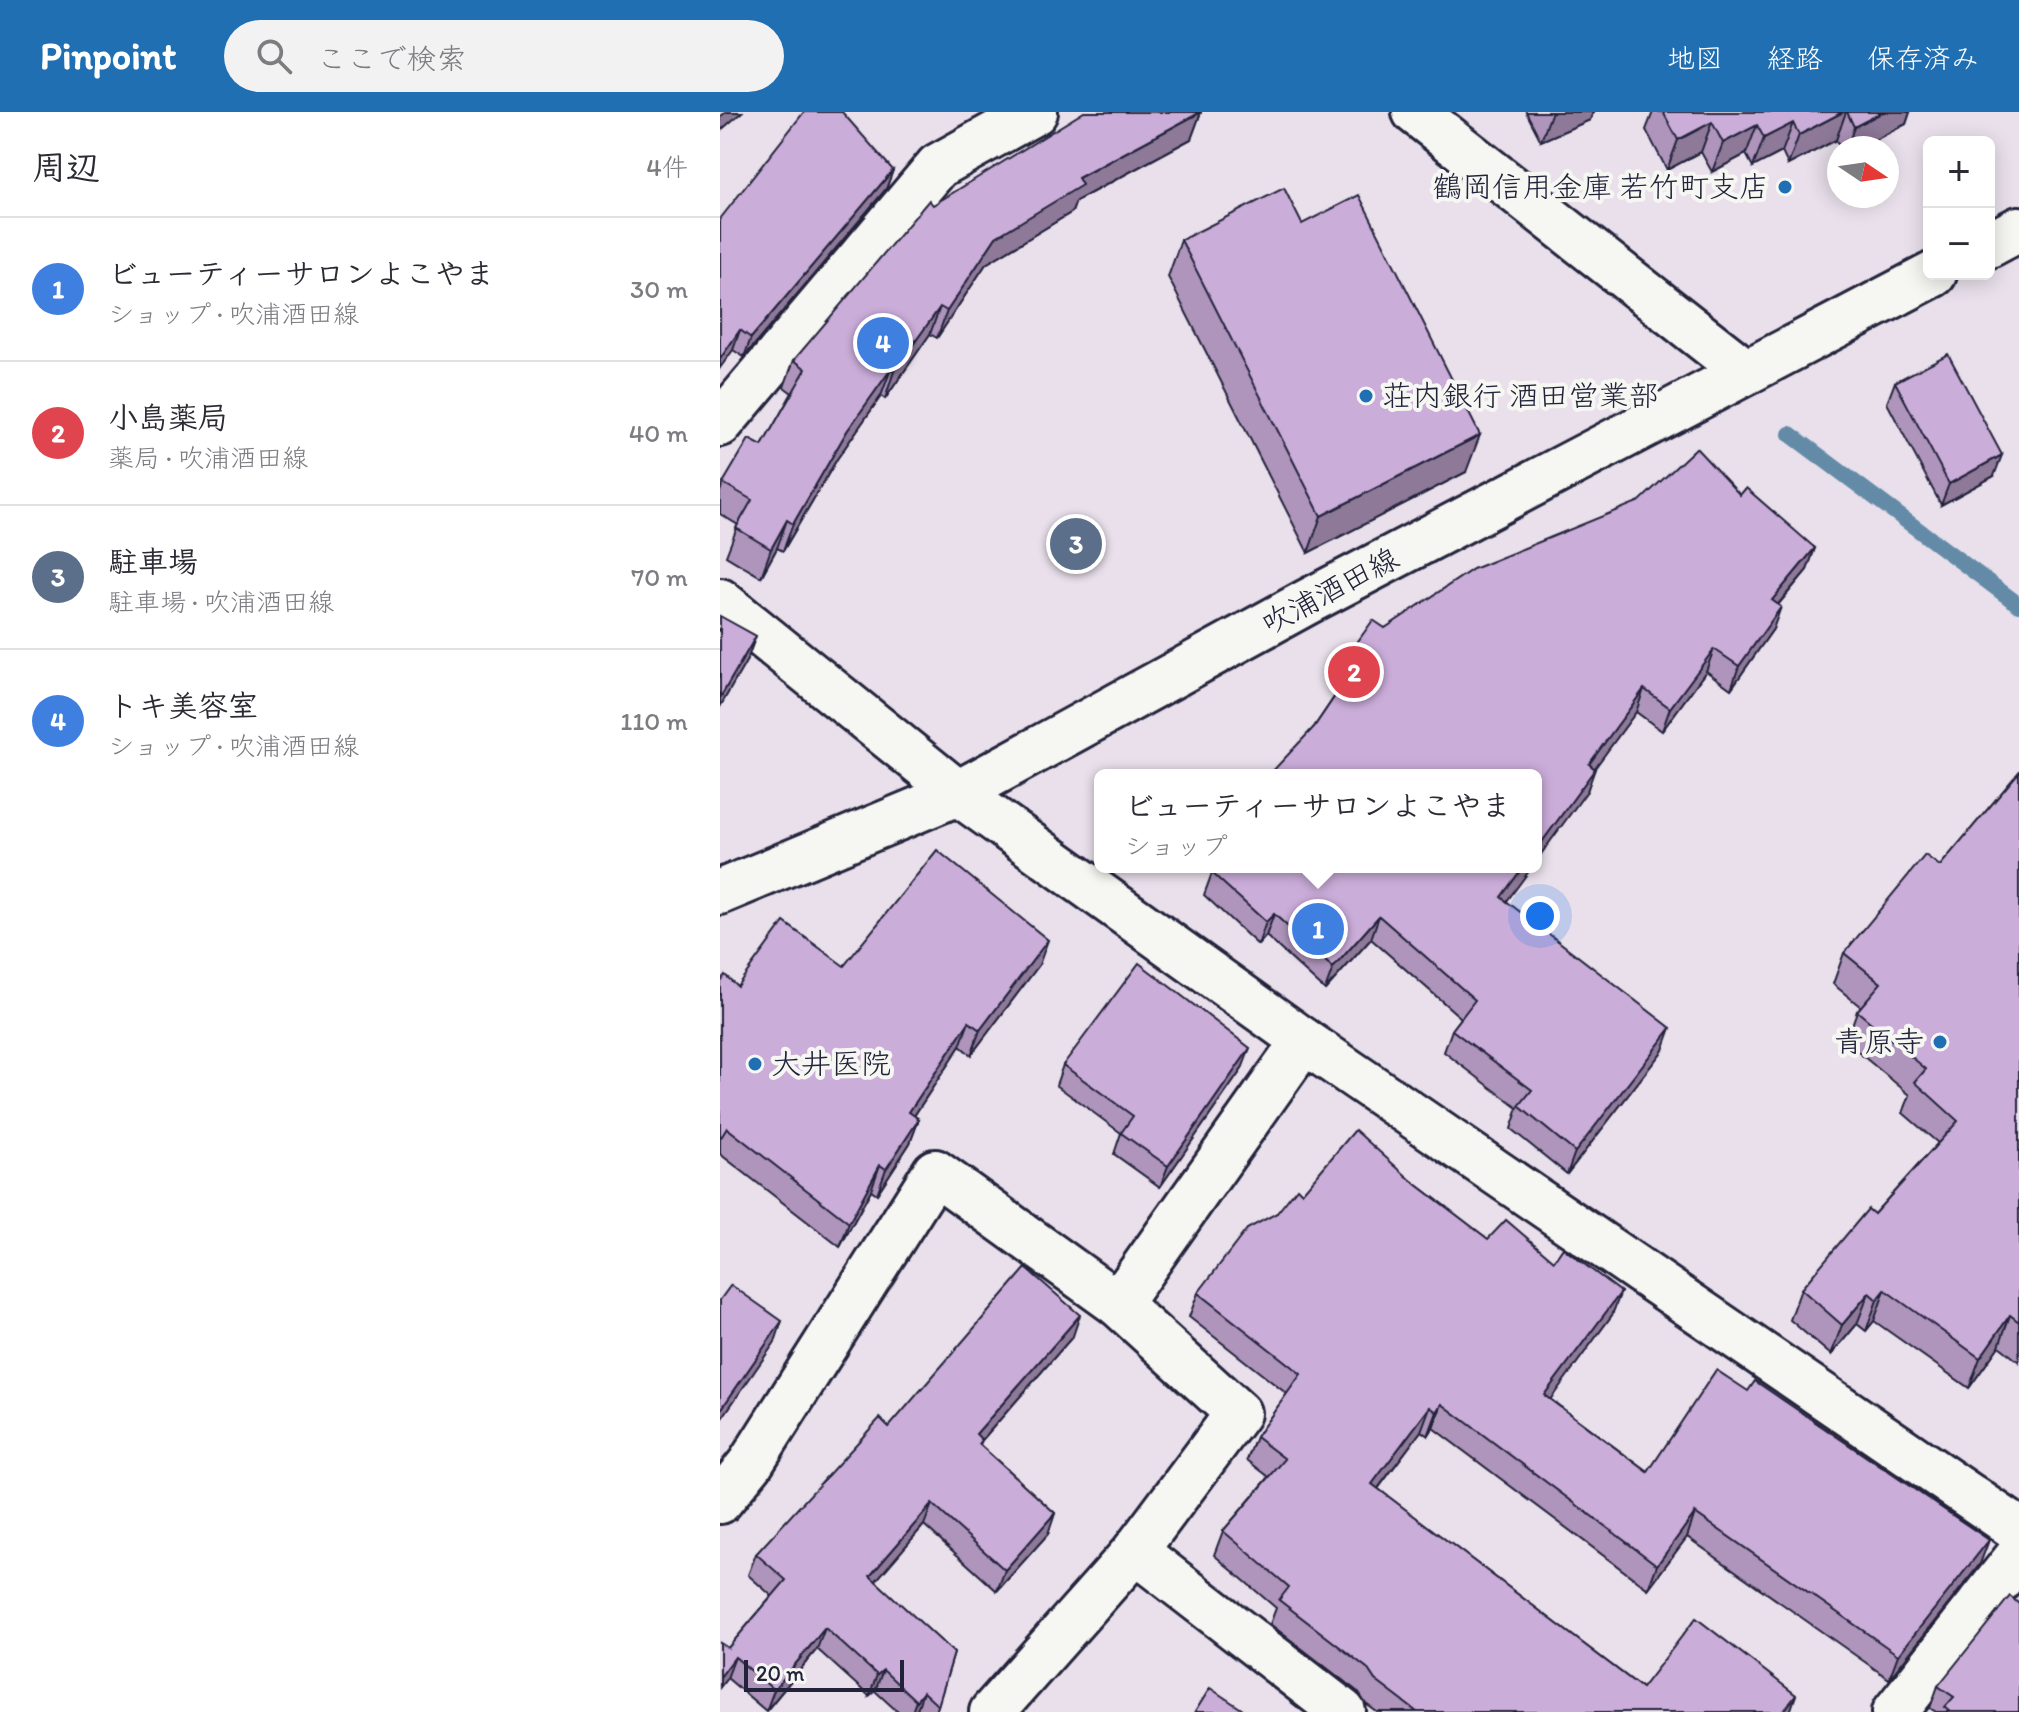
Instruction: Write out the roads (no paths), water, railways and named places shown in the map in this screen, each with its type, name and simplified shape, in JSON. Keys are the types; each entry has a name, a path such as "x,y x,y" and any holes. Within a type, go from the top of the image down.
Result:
{"street":[{"path":"720,424 938,166 1035,112"},
{"path":"1415,112 1746,372"},
{"path":"1995,242 2019,229"},
{"name":"吹浦酒田線","path":"720,892 958,793 1307,602 1923,280"},
{"path":"720,601 958,793 1304,1041 2019,1530"},
{"path":"1118,1304 1304,1041"},
{"path":"720,1501 750,1464 935,1172 1118,1304 1238,1413 1135,1551 992,1712"},
{"path":"1135,1551 1343,1712"},
{"path":"1895,1712 2019,1555"}],"waterway":[{"path":"1790,434 2019,605"}],"place":[{"name":"鶴岡信用金庫 若竹町支店","path":"1785,187"},
{"name":"トキ美容室","path":"883,343"},
{"name":"荘内銀行 酒田営業部","path":"1366,396"},
{"name":"駐車場","path":"1076,544"},
{"name":"小島薬局","path":"1354,672"},
{"name":"ビューティーサロンよこやま","path":"1318,929"},
{"name":"青原寺","path":"1940,1042"},
{"name":"大井医院","path":"755,1064"}]}
